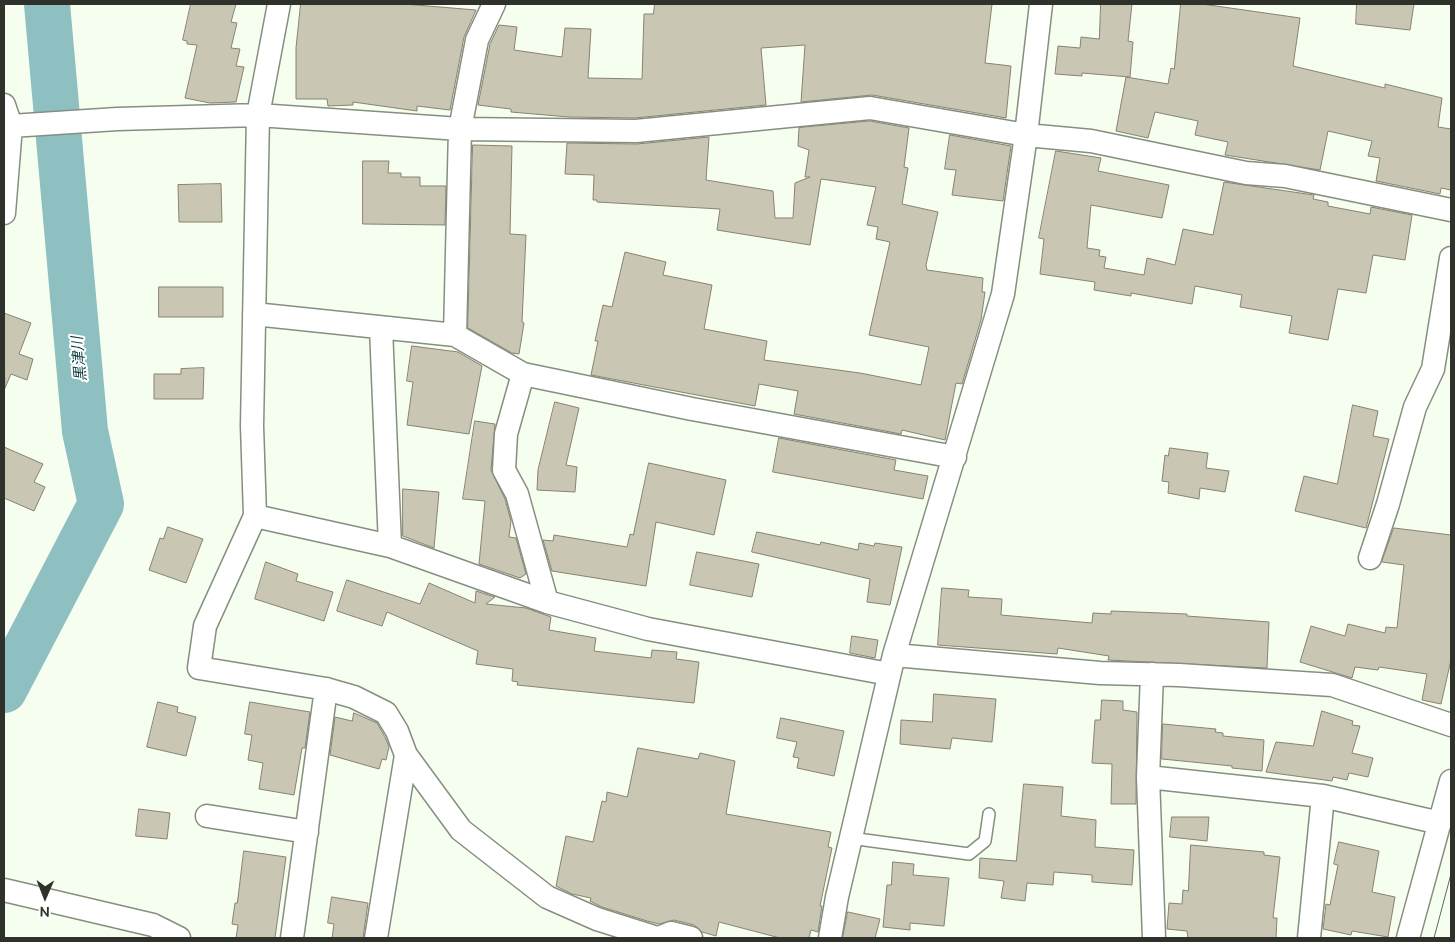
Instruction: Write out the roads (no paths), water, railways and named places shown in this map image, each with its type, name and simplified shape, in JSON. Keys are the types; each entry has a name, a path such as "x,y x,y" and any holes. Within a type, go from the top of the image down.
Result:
{"street":[{"path":"279,4 258,115 252,426 255,516 205,626 199,668 326,689 354,697 386,713 397,731 406,754 461,830 547,897 597,919 658,938 671,933 691,938"},
{"path":"455,335 460,130 477,40 494,4"},
{"path":"830,938 850,838 892,664 1003,294 1026,135 1040,4"},
{"path":"4,213 13,119 117,119 258,115 460,130 636,131 870,108 1026,135 1092,141 1246,173 1285,176 1451,210"},
{"path":"1370,558 1388,504 1415,407 1433,369 1451,258"},
{"path":"254,314 455,335 523,374 692,408 955,457"},
{"path":"381,328 390,546"},
{"path":"523,374 506,434 504,470 517,494 546,602"},
{"path":"255,516 390,546 546,602 648,629 892,664 997,666 1332,685 1451,725"},
{"path":"1152,674 1148,777 1154,938"},
{"path":"292,938 326,689"},
{"path":"376,938 406,754"},
{"path":"1148,777 1322,796 1440,823"},
{"path":"1408,938 1451,782"},
{"path":"1309,938 1322,796"},
{"path":"207,816 307,832"},
{"path":"4,890 153,925 179,938"}],"lane":[{"path":"850,838 968,854 984,841 989,814"}],"waterway":[{"name":"黒津川","path":"4,690 101,504 85,431 47,4"}],"tram line":[{"path":"1434,938 1451,874"}]}
